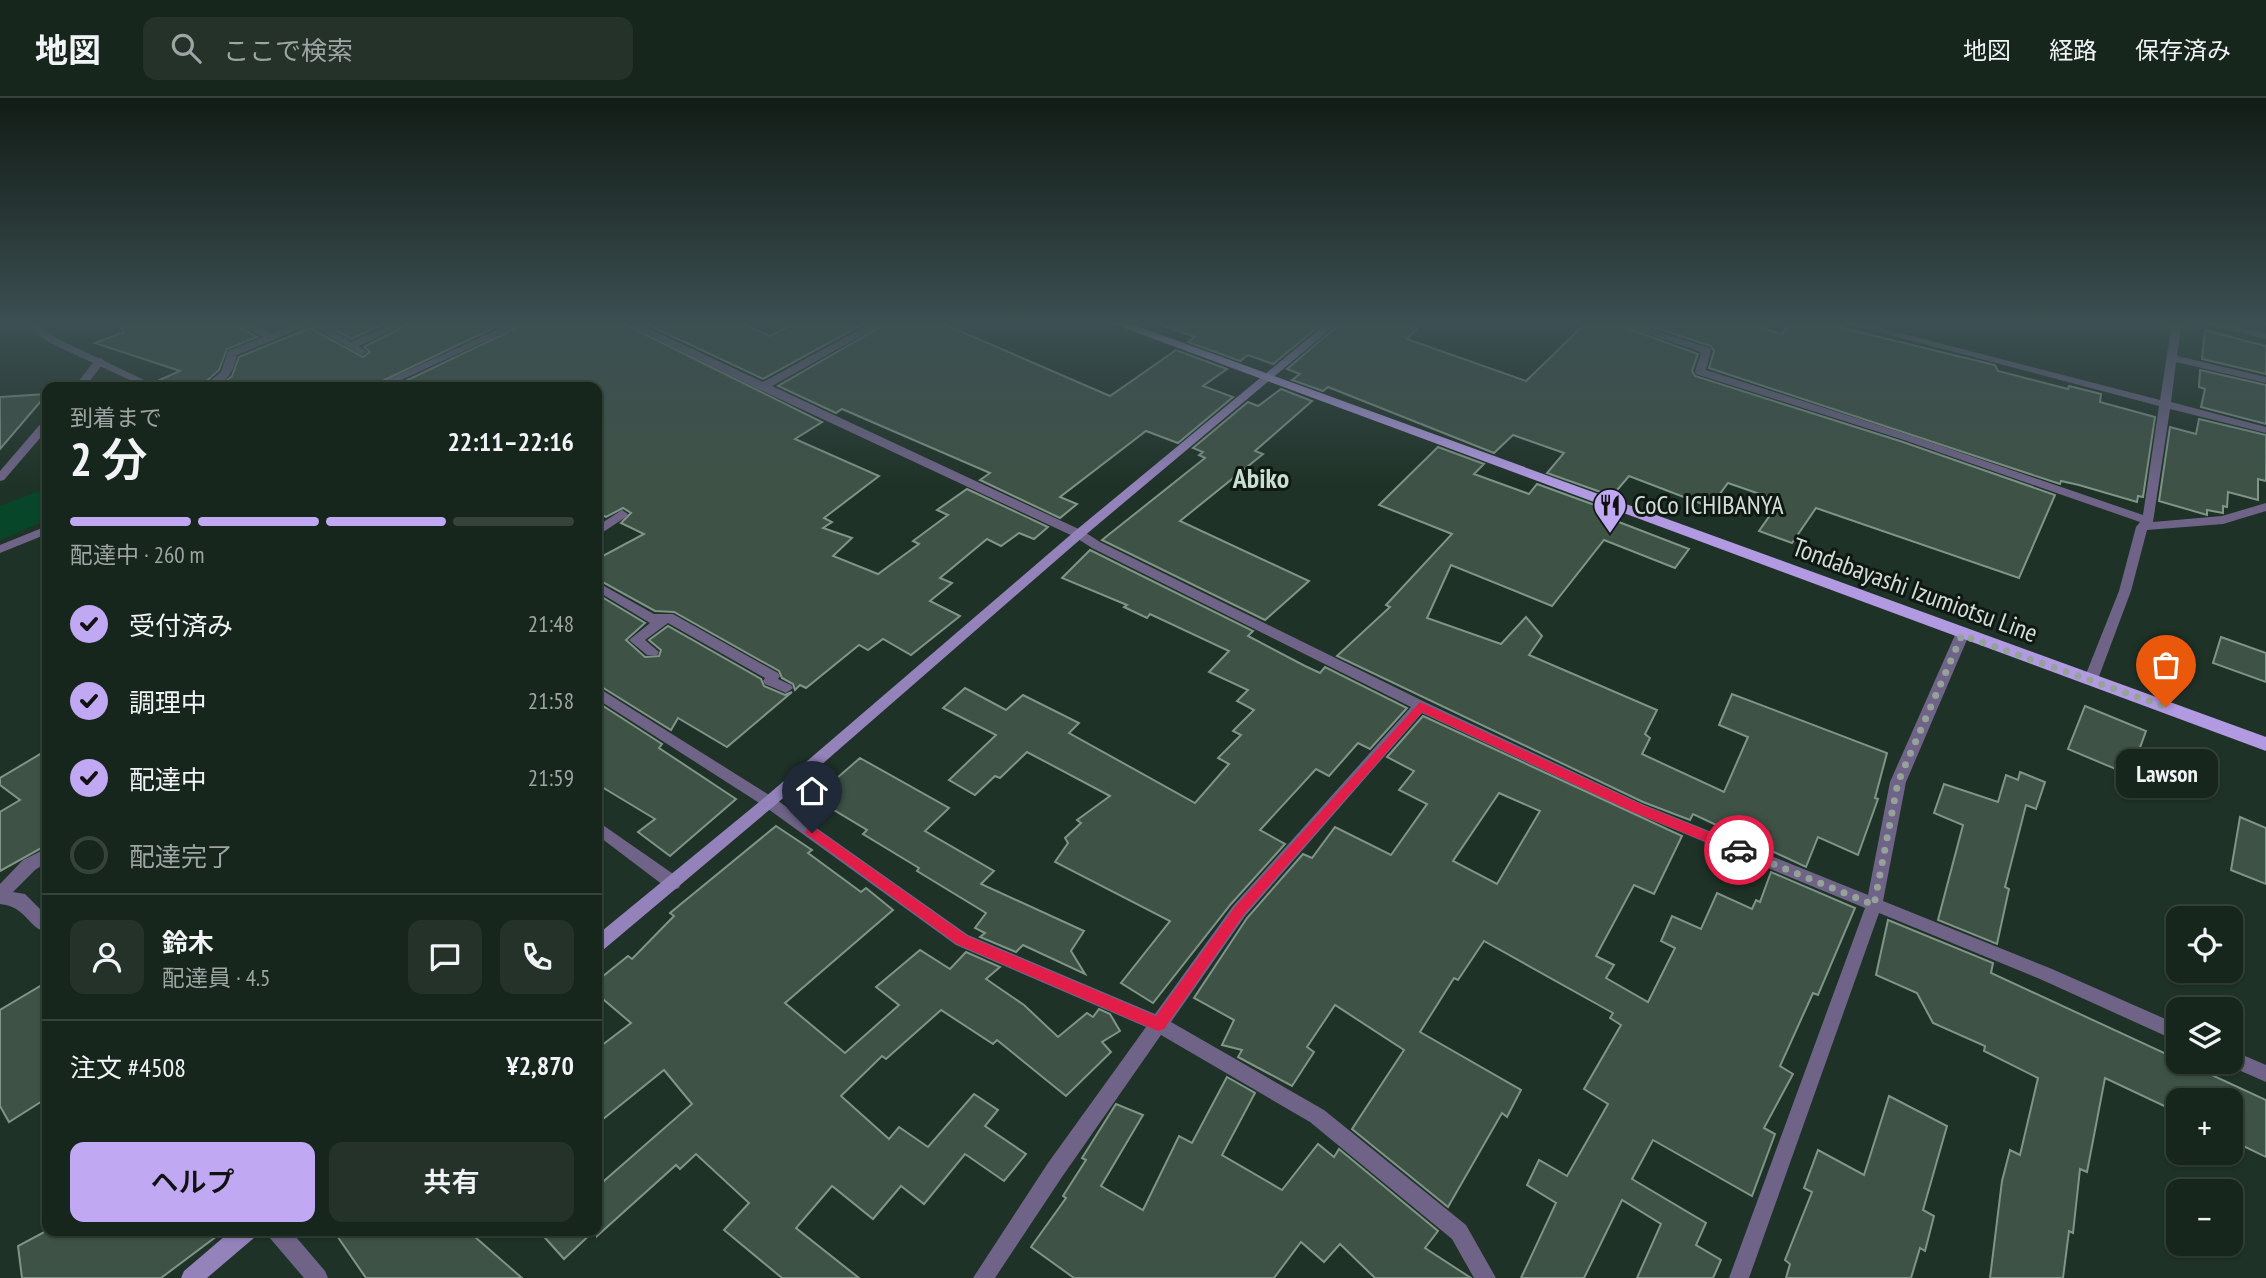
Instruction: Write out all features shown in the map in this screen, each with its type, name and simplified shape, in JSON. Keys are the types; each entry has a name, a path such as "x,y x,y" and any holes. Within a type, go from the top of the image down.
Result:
{"main road":[{"name":"Tondabayashi Izumiotsu Line","path":"1266,378 1962,635 2091,679 2266,744"}],"street":[{"path":"741,377 1079,534 1096,545 1420,706 1637,808 2046,974 2166,1028"},
{"path":"762,387 780,377"},
{"path":"1716,377 1908,438 2145,524 2222,520 2266,508"},
{"path":"2058,377 2266,430"},
{"path":"2091,679 2125,591 2145,524 2170,377"},
{"path":"602,941 1266,378"},
{"path":"0,478 42,429"},
{"path":"602,529 622,514"},
{"path":"0,550 42,532"},
{"path":"602,589 652,619 668,617 721,645 773,676 770,681 786,688"},
{"path":"652,652 636,640 668,617"},
{"path":"1740,1278 1874,905 1898,782 1962,635"},
{"path":"602,695 769,802 962,940 1158,1024 1317,1116 1459,1233 1486,1278"},
{"path":"983,1278 1239,911 1420,706"},
{"path":"602,831 673,883"},
{"path":"0,895 29,865 42,857"},
{"path":"0,895 19,899 42,921"},
{"path":"2243,1063 2266,1074"},
{"path":"191,1278 241,1236"},
{"path":"281,1236 318,1278"}],"green space":[{"path":"42,490 42,522 0,540 0,506"}],"building":[{"path":"166,377 211,377 206,382 155,382"},
{"path":"231,377 391,377 380,382 225,382"},
{"path":"414,377 731,377 822,422 795,439 879,476 824,518 832,522 823,528 852,538 833,556 878,574 919,544 913,541 948,515 937,510 967,489 1048,527 1034,539 1019,533 1001,546 987,539 940,578 952,583 930,601 960,616 911,655 883,639 868,650 859,645 806,688 800,685 795,690 793,684 782,678 779,671 674,612 655,611 602,582 602,556 644,534 621,523 631,513 623,508 606,517 602,515 602,382 403,382"},
{"path":"793,377 1066,377 1110,396 1137,377 1216,377 1203,386 1233,397 1178,443 1146,431 1060,497 1077,504 1060,518 980,480 990,473 842,409 836,413 778,386"},
{"path":"1296,377 1515,377 1526,381 1530,377 1698,377 1903,442 2055,495 2019,578 1816,508 1792,543 1759,531 1780,501 1728,483 1710,507 1629,476 1612,496 1547,473 1564,453 1513,435 1494,453 1328,387 1323,391 1292,380"},
{"path":"1736,377 2022,377 2101,394 2100,402 2155,417 2143,497 2138,496 2137,502 2079,485 2061,481 2060,484"},
{"path":"2200,377 2231,377 2266,385 2266,424 2201,407 2205,389 2199,387"},
{"path":"1281,389 1312,401 1255,451 1263,454 1180,521 1309,581 1265,620 1102,540 1205,458 1199,455 1203,452 1193,448 1248,402 1258,406"},
{"path":"42,394 42,400 0,449 0,397"},
{"path":"2199,419 2266,435 2266,481 2258,479 2258,500 2228,492 2227,507 2223,506 2223,513 2207,510 2207,515 2159,501 2170,427 2196,434"},
{"path":"1438,447 1484,464 1474,474 1529,494 1537,484 1603,508 1598,514 1689,549 1675,568 1604,540 1552,606 1451,565 1427,618 1501,644 1526,617 1542,636 1529,655 1657,710 1645,734 1650,738 1642,754 1724,792 1748,737 1719,725 1732,694 1887,753 1875,798 1878,799 1858,855 1818,837 1806,867 1693,814 1690,820 1643,802 1337,656 1390,607 1386,605 1452,534 1379,505"},
{"path":"1090,550 1253,631 1248,636 1305,666 1320,673 1325,667 1407,708 1370,749 1358,743 1329,776 1316,769 1260,830 1285,844 1231,904 1153,1003 1121,983 1170,921 1055,862 1068,843 1065,838 1081,823 1077,820 1110,796 1027,752 1000,778 995,776 975,795 949,780 996,735 943,708 965,688 1006,710 1023,695 1079,723 1069,733 1195,803 1229,764 1218,758 1241,735 1233,731 1254,710 1237,701 1248,690 1209,672 1229,651 1150,614 1147,618 1124,607 1127,605 1062,578"},
{"path":"602,597 645,623 626,640 645,657 659,656 661,650 649,640 668,626 761,679 764,686 785,695 792,692 727,747 678,718 671,730 602,687"},
{"path":"2221,637 2266,653 2266,682 2213,663"},
{"path":"602,705 662,744 659,748 736,799 670,856 638,832 655,819 602,787"},
{"path":"2085,706 2146,731 2130,775 2068,749"},
{"path":"1423,716 1682,836 1654,894 1634,885 1596,956 1614,965 1606,978 1648,1002 1675,948 1661,941 1672,916 1701,929 1717,893 1752,909 1756,900 1760,902 1771,872 1855,908 1818,995 1813,993 1780,1066 1793,1074 1764,1128 1775,1134 1752,1196 1653,1140 1632,1179 1706,1223 1696,1245 1721,1260 1713,1278 1637,1278 1661,1224 1622,1200 1584,1278 1521,1278 1556,1203 1527,1185 1539,1160 1567,1176 1608,1104 1584,1089 1621,1025 1610,1018 1613,1013 1484,941 1458,980 1454,978 1420,1032 1521,1090 1507,1117 1502,1113 1448,1207 1352,1129 1404,1050 1335,1005 1307,1047 1314,1052 1292,1086 1238,1057 1242,1050 1222,1045 1234,1020 1194,998 1247,918 1303,854 1312,858 1335,827 1391,855 1427,804 1399,790 1414,771 1387,757","holes":["1499,793 1540,811 1497,884 1453,861"]},
{"path":"42,753 42,848 0,871 0,812 20,800 0,785 0,778"},
{"path":"860,758 949,808 925,831 994,871 981,884 1084,931 1071,951 1085,974 1023,945 1016,952 980,937 985,933 975,928 986,913 917,871 919,868 863,834 867,830 814,798"},
{"path":"2020,772 2045,782 2036,809 2026,805 2005,887 2009,889 1997,944 1938,920 1963,825 1934,813 1944,784 1998,802 2006,775 2018,780"},
{"path":"2240,817 2266,828 2266,884 2231,870"},
{"path":"776,826 812,850 808,853 861,892 866,888 893,910 785,1003 845,1053 899,1005 876,987 920,950 950,969 966,952 1000,967 986,979 1024,1005 1058,1037 1087,1013 1093,1017 1099,1009 1110,1014 1120,1031 1102,1042 1111,1052 1066,1096 997,1040 993,1044 941,1010 886,1059 882,1056 841,1096 889,1139 899,1127 928,1147 974,1094 998,1110 985,1126 1026,1154 1004,1181 965,1154 924,1204 901,1186 873,1219 832,1186 796,1228 859,1278 782,1278 724,1230 749,1203 696,1154 680,1169 676,1165 602,1232 602,1183 692,1104 664,1070 602,1120 602,1045 631,1023 602,998 602,977 628,956 632,959 674,916 670,913"},
{"path":"1888,920 1993,963 1991,973 2166,1054 2166,1074 2210,1074 2240,1088 2166,1088 2166,1107 2105,1078 2087,1172 2080,1169 2073,1233 2069,1231 2063,1278 1990,1278 2002,1181 2010,1150 2020,1155 2038,1078 1984,1051 1985,1046 1933,1023 1917,993 1876,975"},
{"path":"42,985 42,1101 9,1122 0,1106 0,1010"},
{"path":"1227,1077 1255,1093 1222,1155 1282,1190 1318,1144 1334,1157 1339,1149 1438,1231 1425,1248 1471,1278 1375,1278 1340,1244 1324,1262 1301,1242 1274,1278 1074,1278 1031,1247 1066,1198 1063,1196 1086,1160 1082,1158 1116,1104 1143,1115 1101,1186 1143,1210 1179,1136 1192,1143"},
{"path":"2243,1089 2266,1100 2266,1157 2243,1146"},
{"path":"1889,1096 1947,1126 1923,1210 1934,1216 1925,1251 1920,1248 1911,1278 1786,1278 1790,1264 1785,1260 1812,1192 1804,1188 1818,1150 1864,1175"},
{"path":"42,1233 42,1236 217,1236 161,1278 22,1278 18,1246"},
{"path":"337,1236 474,1236 522,1278 366,1278"},
{"path":"543,1236 589,1236 564,1259"}],"way so far":[{"path":"1739,850 1874,905 1898,782 1962,635 2166,707"}],"place":[{"name":"CoCo ICHIBANYA","path":"1610,535"},
{"name":"Lawson","path":"2166,707"}],"district":[{"name":"Abiko","path":"1261,478"}],"route":[{"path":"812,833 962,940 1158,1024 1239,911 1420,706 1637,808 1739,850"}]}
